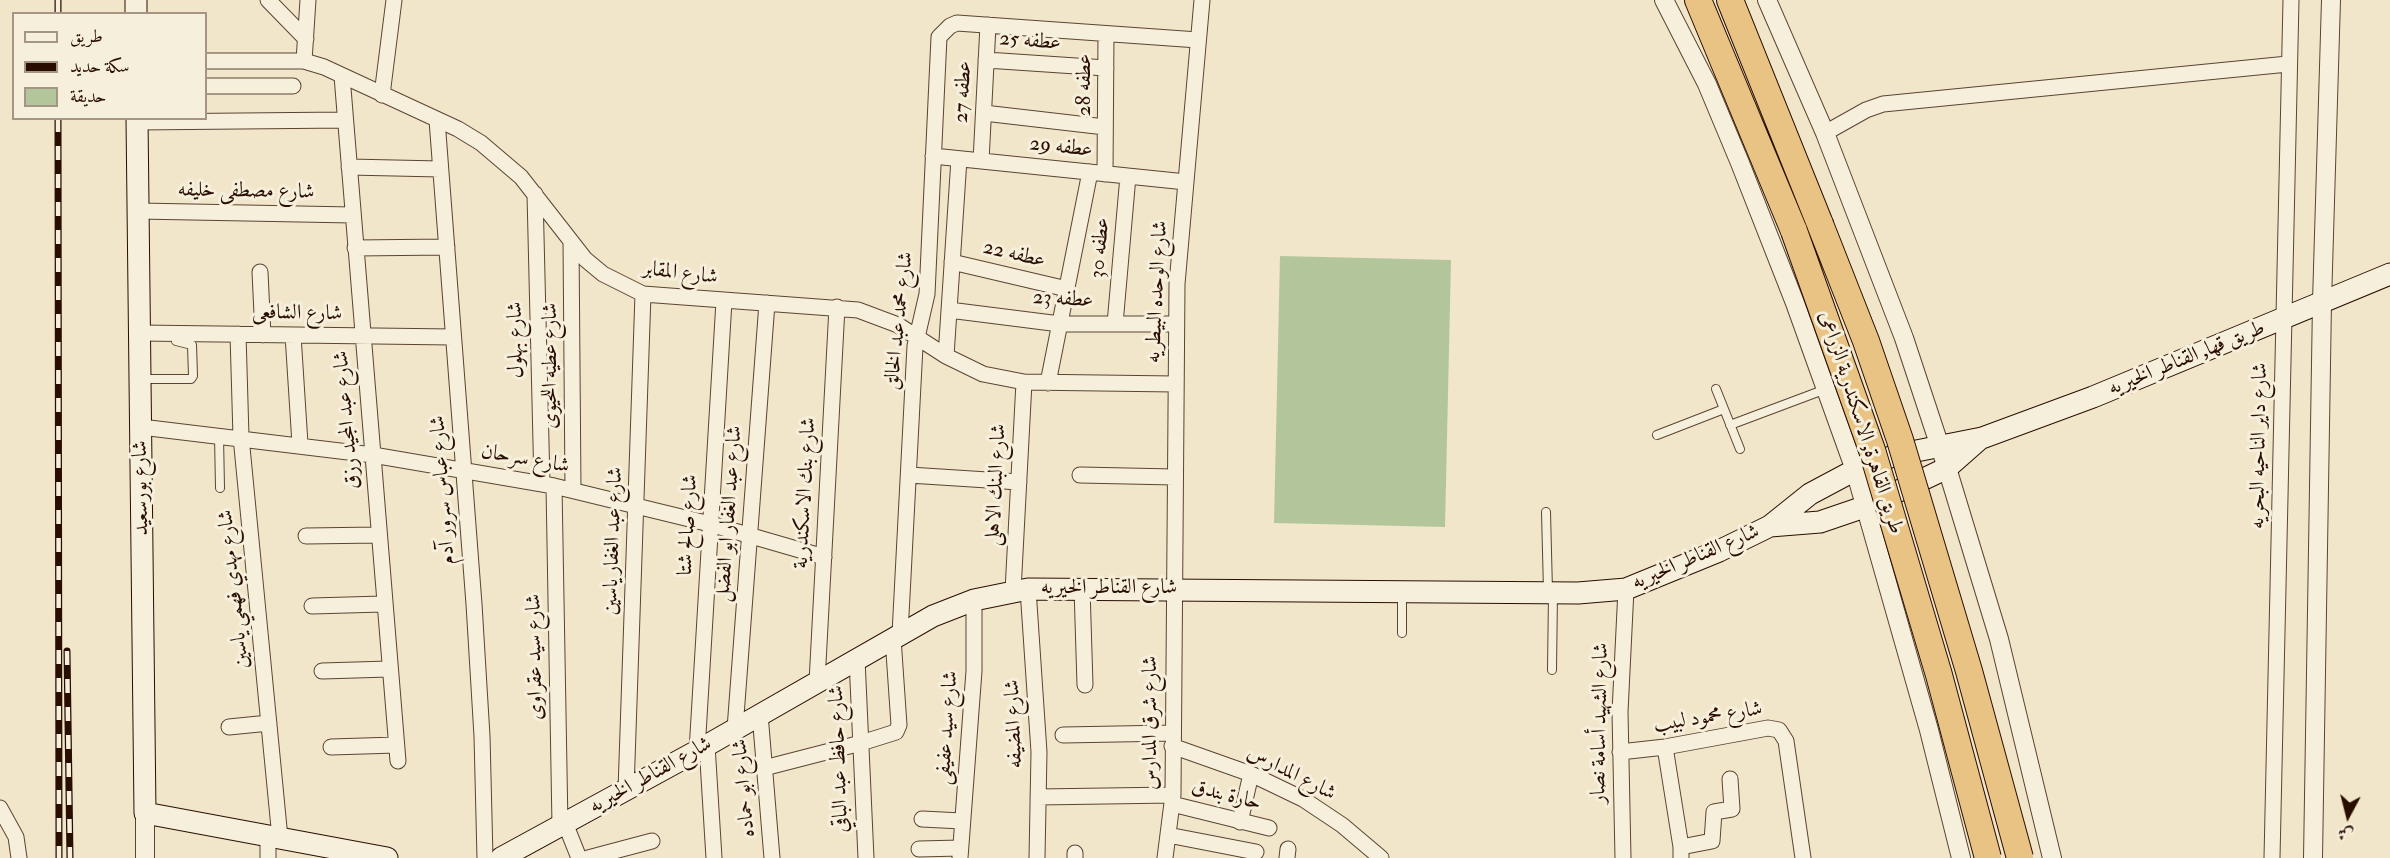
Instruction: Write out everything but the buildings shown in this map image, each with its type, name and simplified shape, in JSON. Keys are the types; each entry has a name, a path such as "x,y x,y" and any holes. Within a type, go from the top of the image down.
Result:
{"highway":[{"name":"طريق القاهرة, الاسكندرية الزراعى","path":"1698,0 1794,231 1872,450 1939,675 1988,858"},
{"name":"طريق القاهرة, الاسكندرية الزراعى","path":"1730,0 1866,341 1900,440 1969,671 2020,858"}],"main road":[{"name":"شارع بورسعيد","path":"137,120 145,813"},
{"name":"طريق قها, القناطر الخيريه","path":"1982,438 2093,397 2390,274"},
{"name":"شارع القناطر الخيريه","path":"501,858 702,748 933,616 974,600 1020,590 1082,588 1551,592 1602,592 1626,589 1719,551 1770,526 1810,494 1855,470 1896,455 1982,438"},
{"name":"شارع القناطر الخيريه","path":"1770,526 1820,522 1867,506 1947,468 1982,438"},
{"path":"145,813 380,857"}],"street":[{"path":"268,0 306,39"},
{"path":"304,61 308,0"},
{"path":"382,95 394,0"},
{"name":"شارع الوحده البيطريه","path":"1172,588 1176,324 1202,0"},
{"path":"1664,0 1707,84 1791,292 1855,470 1867,506 1961,858"},
{"path":"1767,0 1826,133 1900,328 1947,468 1999,639 2052,858"},
{"name":"شارع داير الناحيه البحريه","path":"2272,858 2287,317 2288,64 2291,0"},
{"path":"2313,858 2320,303 2331,0"},
{"name":"شارع محمد عبد الخالق","path":"764,768 893,734 899,725 897,636 917,335 927,294 937,45 943,30 957,23 988,25"},
{"path":"988,25 1198,40"},
{"name":"عطفه 27","path":"981,161 988,25"},
{"name":"عطفه 28","path":"1048,383 1067,289 1098,173 1106,127 1106,34"},
{"name":"عطفه 25","path":"986,60 1106,68"},
{"name":"شارع المقابر","path":"207,61 304,61 437,120 481,143 502,159 535,194 585,259 603,274 644,294 837,307 879,316 917,335 946,356 983,374 1024,382 1175,384"},
{"path":"1826,133 1866,110 1883,104 2288,64"},
{"name":"شارع عبد المجيد رزق","path":"331,747 397,753 383,604 342,76"},
{"path":"207,86 293,86"},
{"path":"984,113 1106,127"},
{"path":"137,120 345,120"},
{"name":"شارع عباس سرور آدم","path":"437,120 481,725 486,858"},
{"name":"عطفه 29","path":"933,156 1186,182"},
{"path":"946,356 959,159"},
{"path":"349,167 440,169"},
{"name":"عطفه 30","path":"1116,324 1128,176"},
{"name":"شارع بهلول","path":"535,194 548,485"},
{"name":"شارع مصطفى خليفه","path":"138,211 353,215"},
{"name":"شارع عطيه اللحيوى","path":"571,240 573,490"},
{"path":"355,248 447,247"},
{"name":"عطفه 22","path":"952,262 1067,289"},
{"path":"260,272 263,335"},
{"name":"شارع عبد الغفار ياسين","path":"626,790 644,294"},
{"name":"شارع صالح شتا","path":"714,858 702,748 710,524 724,301"},
{"name":"شارع عبد الغفار ابو الفضل","path":"735,729 767,303"},
{"name":"شارع بنك الاسكندرية","path":"817,682 837,307"},
{"name":"عطفه 23","path":"949,310 1060,324 1176,324"},
{"name":"شارع الشافعى","path":"140,337 238,334 453,337"},
{"name":"شارع مهدي فهمي ياسين","path":"238,334 241,437 269,723 274,837 268,858"},
{"path":"293,335 300,444"},
{"name":"شارع البنك الاهلى","path":"1020,590 1018,482 1024,382"},
{"name":"شارع سرحان","path":"141,427 300,444 548,485 710,524 824,557"},
{"path":"1080,474 1174,477"},
{"path":"909,475 1018,482"},
{"name":"شارع سيد عقراوى","path":"548,485 563,824"},
{"path":"306,536 378,535"},
{"path":"1082,588 1085,685"},
{"name":"شارع شرق المدارس","path":"1165,858 1172,799 1172,588"},
{"name":"شارع الشهيد أسامة نصار","path":"1623,858 1620,752 1621,670 1626,589"},
{"name":"شارع المضيفه","path":"1020,590 1039,752 1037,858"},
{"name":"شارع سيد عفيفى","path":"960,853 974,671 974,600"},
{"path":"312,606 383,604"},
{"name":"شارع حافظ عبد الباقي","path":"857,659 866,858"},
{"path":"322,671 389,669"},
{"name":"شارع ابو حماده","path":"760,714 772,858"},
{"path":"229,727 269,723"},
{"name":"شارع محمود لبيب","path":"1620,752 1665,747 1768,728 1779,730 1786,741 1803,858"},
{"path":"1063,735 1172,739"},
{"name":"شارع المدارس","path":"1172,739 1303,799 1342,825 1381,858"},
{"path":"1665,747 1681,852 1712,841 1715,835 1714,813 1732,809 1730,778"},
{"path":"1240,822 1251,774"},
{"name":"حارة بندق","path":"1038,797 1172,799 1240,822 1269,828"},
{"path":"0,808 16,837 19,858"},
{"name":"شارع بورسعيد","path":"145,813 146,858"},
{"path":"922,819 962,821"},
{"path":"563,824 579,858"},
{"path":"1168,835 1256,852"},
{"path":"588,858 652,841"},
{"path":"919,849 960,853"}],"lane":[{"path":"140,337 189,342 193,349 194,376 191,379 141,380"},
{"path":"1730,426 1826,388"},
{"path":"1716,389 1740,449"},
{"path":"1657,435 1724,409"},
{"path":"219,435 220,489"},
{"path":"1546,512 1551,592 1552,670"},
{"path":"1402,591 1402,633"}],"green space":[{"path":"1280,256 1451,260 1445,527 1274,523"}],"railway":[{"path":"58,0 58,12"},
{"path":"58,120 59,858"},
{"path":"67,651 70,858"}]}
